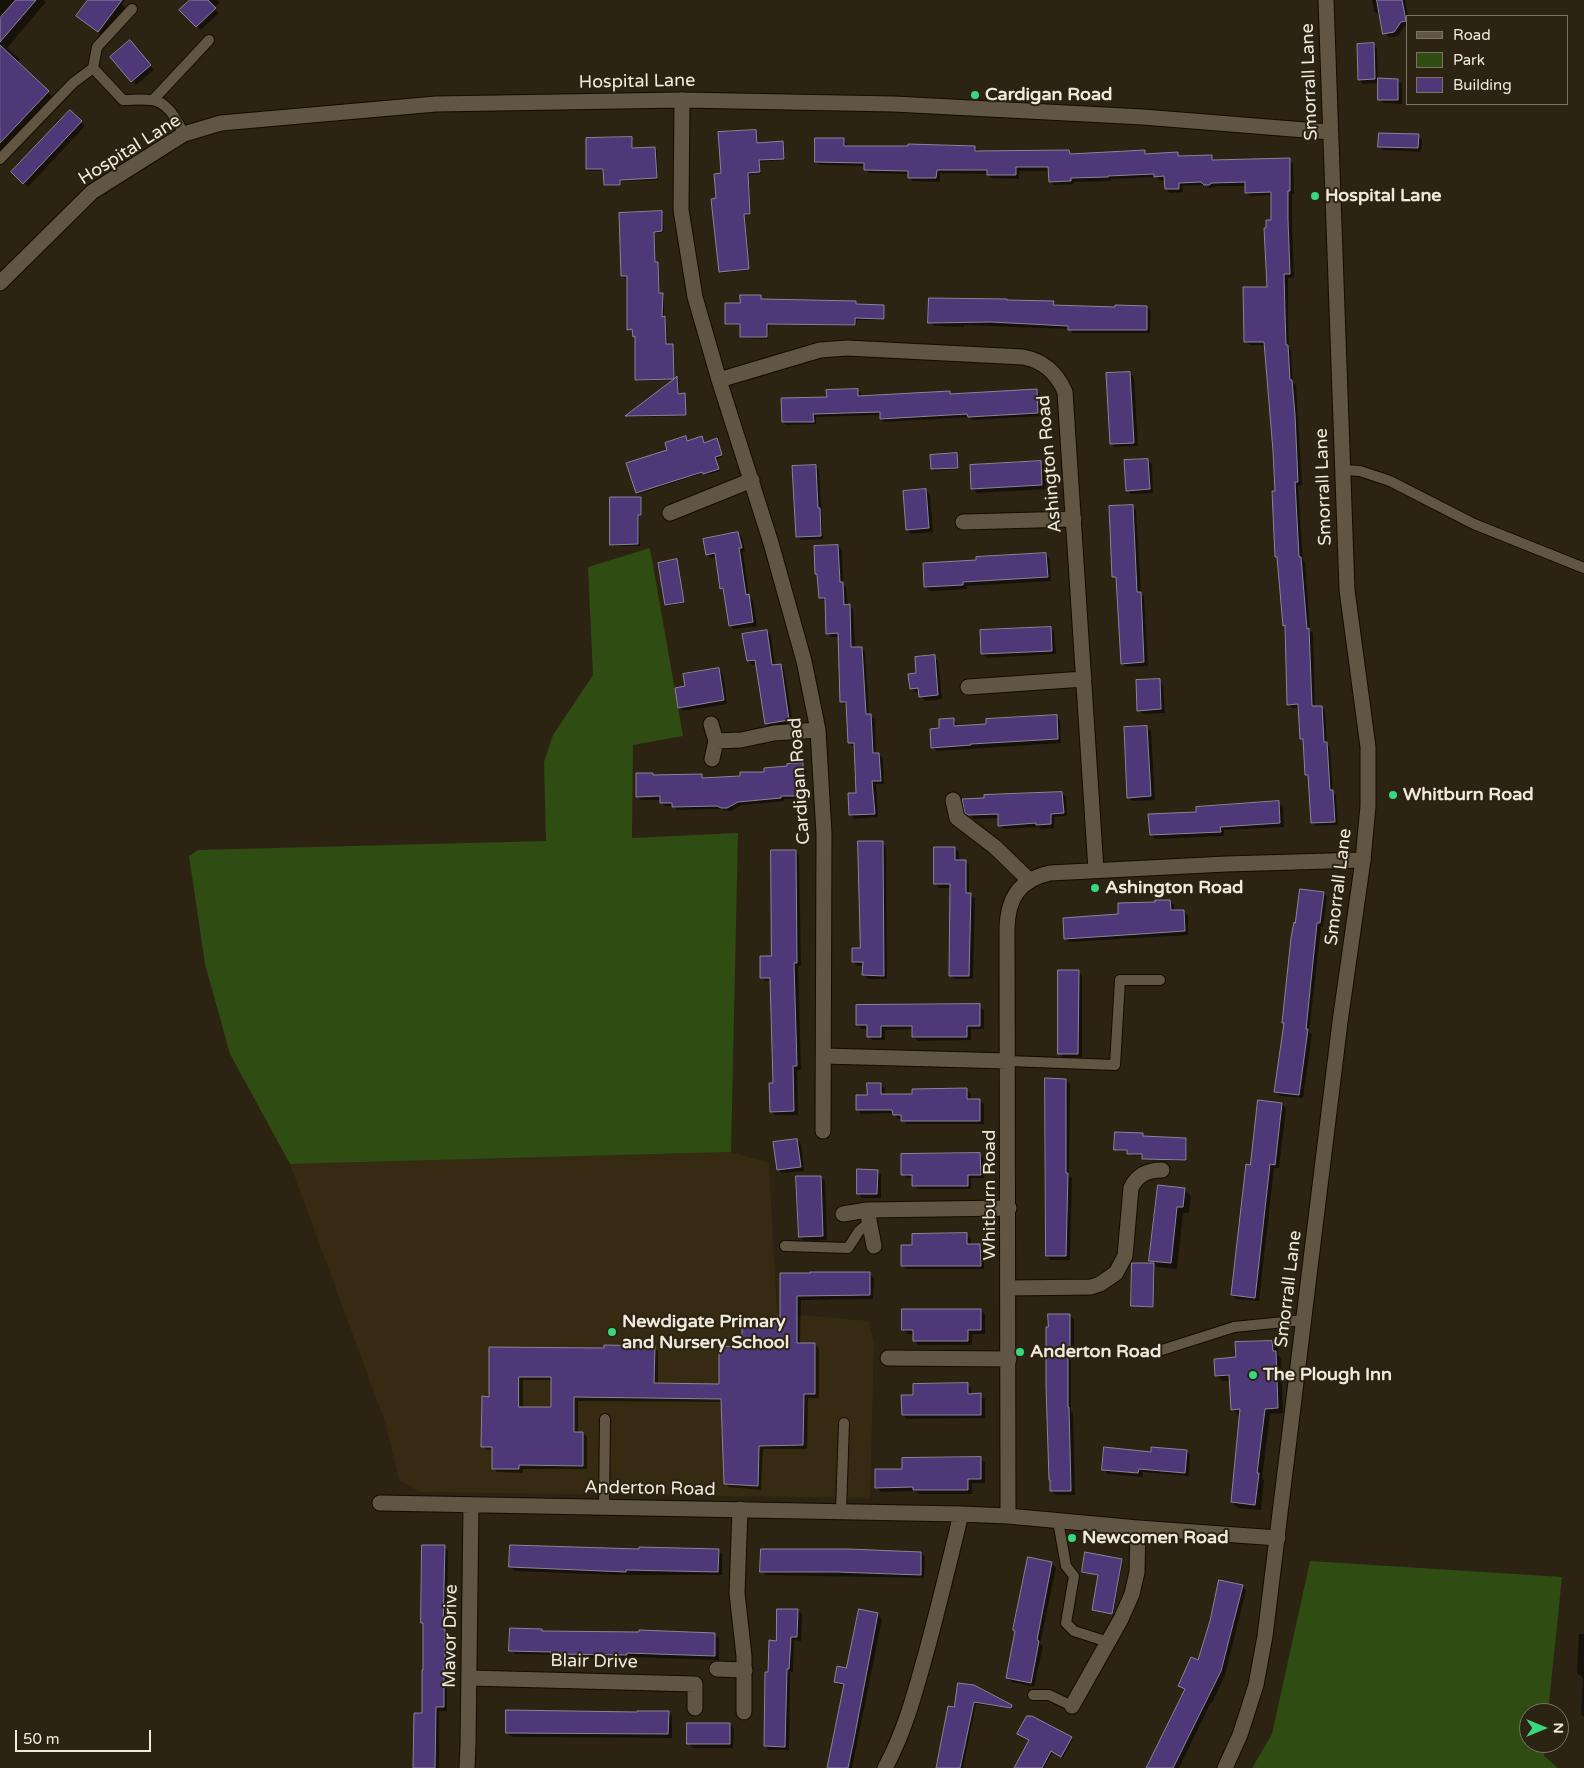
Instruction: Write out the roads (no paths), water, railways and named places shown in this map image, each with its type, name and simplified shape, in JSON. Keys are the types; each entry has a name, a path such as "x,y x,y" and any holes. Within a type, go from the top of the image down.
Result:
{"street":[{"name":"Smorrall Lane","path":"1225,1768 1240,1735 1256,1685 1265,1636 1338,1031 1363,860 1368,806 1368,747 1347,590 1326,0"},
{"name":"Hospital Lane","path":"0,284 92,192 184,134 221,123 436,104 682,100 894,104 1143,117 1330,132"},
{"name":"Cardigan Road","path":"682,100 681,210 695,297 719,380 752,480 804,661 818,730 824,834 823,1131"},
{"name":"Ashington Road","path":"719,380 820,350 866,349 1023,357 1034,359 1050,369 1061,381 1065,392 1096,870"},
{"path":"670,514 752,480"},
{"path":"963,522 1074,519"},
{"path":"968,687 1084,679"},
{"path":"711,724 716,741 712,759"},
{"path":"716,741 741,740 774,734 818,730"},
{"path":"953,800 957,818 995,847 1028,879 1050,873 1096,870 1363,860"},
{"name":"Whitburn Road","path":"1008,1516 1008,916 1014,898 1028,879"},
{"path":"824,1056 1008,1061"},
{"path":"1009,1288 1091,1287 1108,1279 1121,1265 1125,1256 1130,1188 1146,1172 1162,1170"},
{"path":"843,1214 868,1216 1009,1208"},
{"path":"868,1216 874,1246"},
{"path":"888,1358 1009,1359"},
{"name":"Anderton Road","path":"380,1504 961,1514 1008,1516 1278,1538"},
{"name":"Mavor Drive","path":"466,1768 471,1505"},
{"path":"740,1509 737,1593 745,1670 744,1712"},
{"path":"885,1768 903,1730 912,1703 961,1514"},
{"path":"1072,1706 1121,1619 1132,1594 1137,1572 1138,1528"},
{"path":"717,1669 745,1670"},
{"name":"Blair Drive","path":"469,1678 694,1684 695,1708"}],"lane":[{"path":"0,159 73,83 93,68 97,47 132,9"},
{"path":"153,100 209,40"},
{"path":"93,68 123,100 153,100 165,105 184,134"},
{"path":"1343,470 1360,472 1390,482 1474,524 1584,568"},
{"path":"1008,1061 1115,1065 1120,980 1160,980"},
{"path":"785,1246 848,1248 868,1216"},
{"path":"1162,1350 1234,1327 1304,1320"},
{"path":"604,1507 605,1420"},
{"path":"842,1511 844,1423"},
{"path":"1058,1521 1066,1566 1074,1576 1066,1623 1074,1632 1108,1642"},
{"path":"1033,1694 1049,1695 1072,1706"}],"place":[{"name":"Cardigan Road","path":"975,95"},
{"name":"Hospital Lane","path":"1315,196"},
{"name":"Whitburn Road","path":"1393,795"},
{"name":"Ashington Road","path":"1095,888"},
{"name":"Newdigate Primary and Nursery School","path":"612,1332"},
{"name":"Anderton Road","path":"1020,1352"},
{"name":"The Plough Inn","path":"1253,1375"},
{"name":"Newcomen Road","path":"1072,1538"}]}
